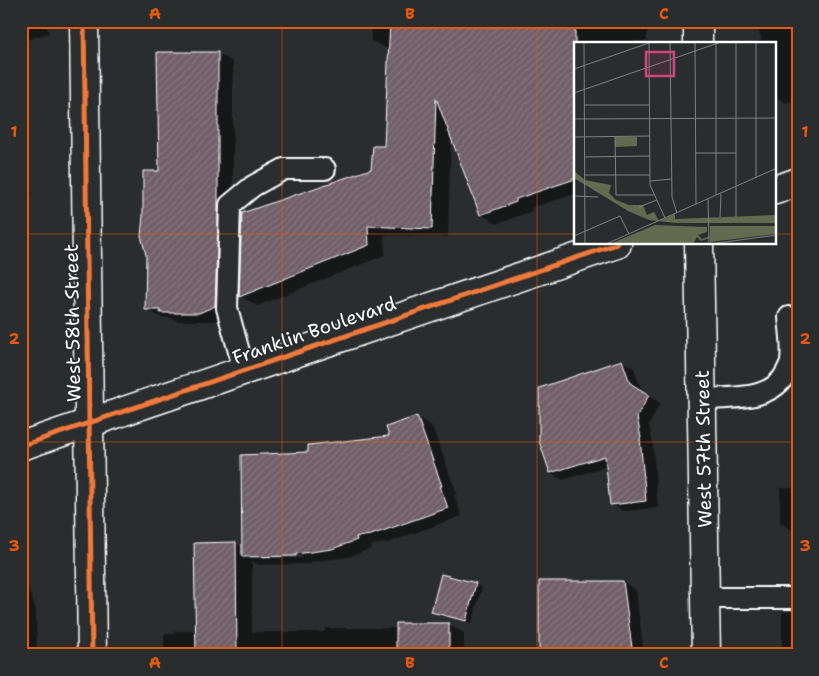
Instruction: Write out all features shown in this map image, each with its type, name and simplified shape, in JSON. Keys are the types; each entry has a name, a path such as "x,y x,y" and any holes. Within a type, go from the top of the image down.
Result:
{"street":[{"name":"West 58th Street","path":"84,21 92,655"},
{"path":"698,21 698,42"},
{"path":"776,190 798,182"},
{"name":"Franklin Boulevard","path":"21,446 614,245"},
{"name":"West 57th Street","path":"699,245 706,655"}],"lane":[{"path":"244,370 227,308 230,204 253,186 284,170 325,170"},
{"path":"702,399 746,396 766,392 776,385 784,376 791,361 790,317"},
{"path":"706,598 798,598"}],"building":[{"path":"390,21 575,21 574,179 516,199 516,202 480,215 436,98 432,229 368,226 369,245 239,297 242,213 371,169 373,146 384,146"},
{"path":"157,52 218,52 218,221 215,306 199,313 160,313 160,310 145,310 146,255 141,236 143,171 159,171"},
{"path":"622,360 630,383 649,395 637,417 641,438 646,501 610,505 605,456 550,473 539,441 539,388"},
{"path":"417,416 448,508 371,535 356,537 357,540 332,549 296,554 296,556 242,557 241,455 308,452 308,445 389,436 386,427"},
{"path":"236,542 237,655 196,655 194,543"},
{"path":"441,574 476,583 466,621 431,612"},
{"path":"539,581 623,581 633,655 539,655"},
{"path":"396,623 449,623 449,655 396,655"}],"cycle path":[{"path":"84,21 92,655"},
{"path":"21,446 614,245"}]}
